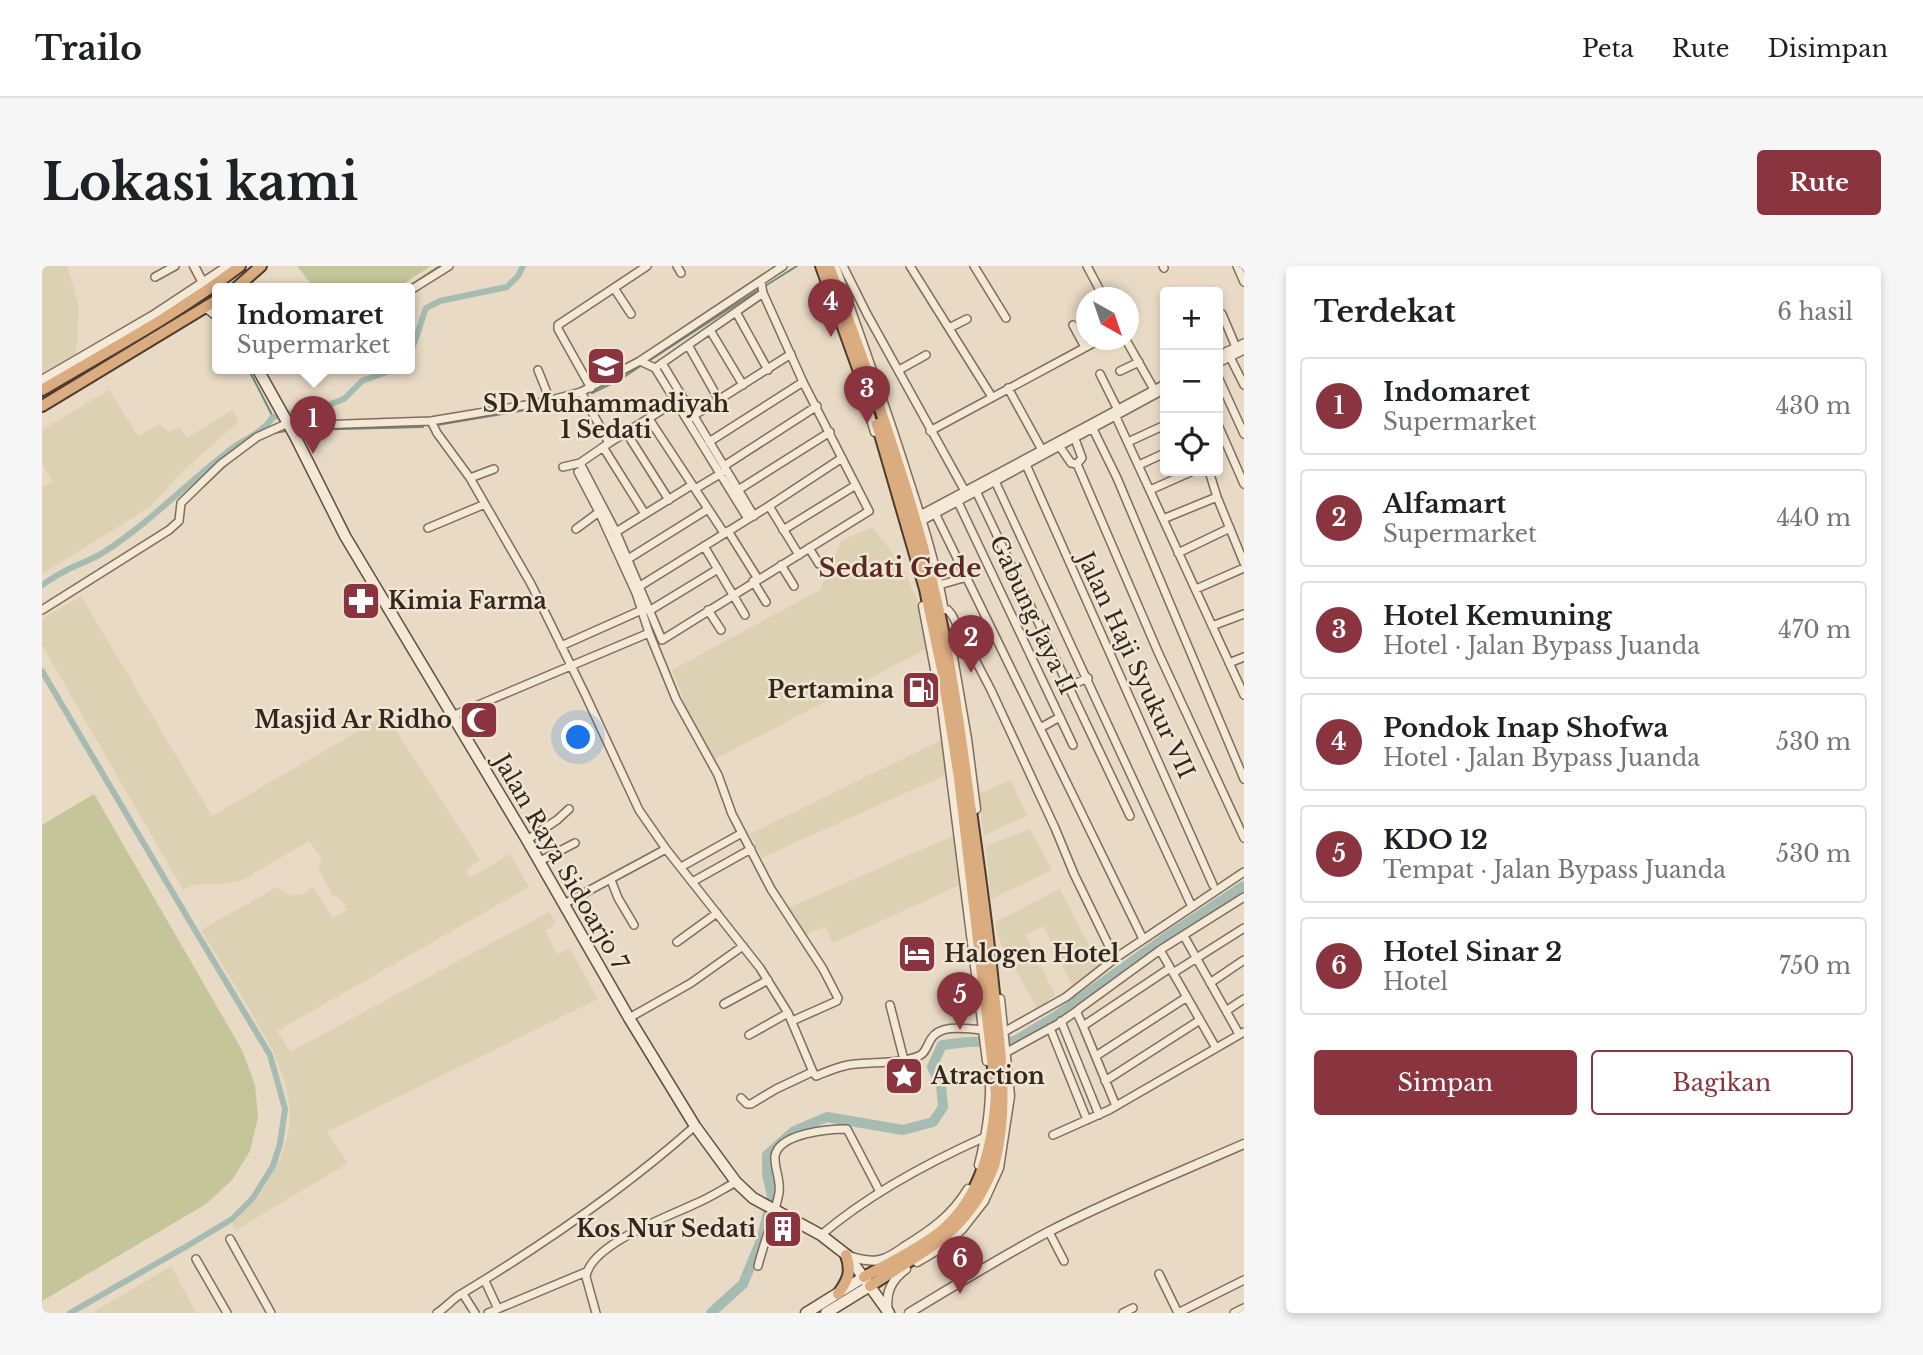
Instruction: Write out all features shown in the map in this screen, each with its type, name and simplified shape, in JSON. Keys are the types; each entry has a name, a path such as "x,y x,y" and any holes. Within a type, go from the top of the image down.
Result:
{"highway":[{"path":"218,283 240,266"},
{"path":"242,283 261,266"},
{"path":"821,266 854,337"},
{"path":"829,266 854,337 863,389 901,510 917,521"},
{"path":"42,390 154,320 212,288"},
{"path":"42,407 212,303"},
{"path":"859,360 898,454 917,521 925,589 962,778 1003,1098 995,1171 965,1218 935,1248 867,1282"},
{"path":"54,382 62,395"},
{"path":"867,1282 938,1233 957,1215 977,1184 984,1166 996,1094 995,1048"},
{"path":"838,1294 849,1279 847,1255"}],"main road":[{"path":"206,307 212,311"},
{"name":"Jalan Raya Sidoarjo 7","path":"262,374 345,536 695,1126 736,1182 753,1198 821,1234 847,1255 888,1312"},
{"path":"806,1313 838,1294 867,1282"},
{"path":"826,1313 867,1282"}],"street":[{"path":"155,277 175,266"},
{"path":"194,266 203,283"},
{"path":"42,380 154,320 228,266"},
{"path":"415,287 449,266"},
{"path":"591,388 558,325 647,266"},
{"path":"42,610 177,524 180,505 245,444 257,437 289,427 431,421 581,392 650,364 688,345 736,312 783,266"},
{"path":"816,266 859,360"},
{"path":"835,266 854,337"},
{"path":"843,266 966,494"},
{"path":"910,266 992,397"},
{"path":"974,266 1006,318"},
{"path":"1087,266 1098,287"},
{"path":"1237,266 1244,282"},
{"path":"578,472 662,640 869,511 803,382 762,287"},
{"path":"650,364 762,287"},
{"path":"614,288 631,314"},
{"path":"736,312 768,370"},
{"path":"1223,316 1242,347 1223,359"},
{"path":"949,328 967,319"},
{"path":"1073,325 1076,330"},
{"path":"710,330 743,386"},
{"path":"688,345 719,400"},
{"path":"930,431 1079,350"},
{"path":"1132,350 1155,391"},
{"path":"690,418 791,354"},
{"path":"1223,355 1229,354"},
{"path":"1229,354 1244,385"},
{"path":"899,370 926,355"},
{"path":"1120,371 1139,362"},
{"path":"650,364 679,400 738,490 751,517"},
{"path":"538,370 550,400"},
{"path":"1100,374 1128,442 1244,695"},
{"path":"709,442 803,382"},
{"path":"1008,388 1042,450"},
{"path":"917,521 958,502 966,494 995,481 1042,450 1117,413 1160,388"},
{"path":"1223,388 1244,434"},
{"path":"1155,391 1160,390"},
{"path":"581,392 606,445 645,514"},
{"path":"563,467 580,463 679,400"},
{"path":"616,532 724,470 817,406"},
{"path":"690,418 709,442 751,517"},
{"path":"649,419 726,532 756,580 766,602"},
{"path":"431,421 470,478 531,584 639,810 768,980 788,1013 816,1076 845,1065 889,1062 923,1055 932,1038 940,1031 950,1029 993,1032 1066,997 1117,957 1244,872"},
{"path":"917,521 1094,429 1101,421"},
{"path":"1128,442 1160,427"},
{"path":"1094,429 1244,779"},
{"path":"626,432 669,500"},
{"path":"738,490 830,432"},
{"path":"1223,436 1244,484"},
{"path":"1075,439 1082,458 1077,464"},
{"path":"1060,447 1071,463 1077,464"},
{"path":"1139,465 1160,455"},
{"path":"640,586 842,458"},
{"path":"580,463 616,532 640,586 649,633 679,705 718,775 732,814 771,889 823,969 838,998 837,1001 792,1021"},
{"name":"Jalan Haji Syukur VII","path":"1025,463 1213,885"},
{"path":"1077,464 1158,652 1244,838"},
{"path":"470,478 494,469"},
{"path":"1150,490 1182,476"},
{"path":"1195,589 1244,565 1210,476"},
{"path":"995,481 1192,907"},
{"path":"783,530 856,485"},
{"path":"976,491 1130,816"},
{"path":"1163,519 1217,498"},
{"name":"Gabung Jaya II","path":"958,502 1073,745"},
{"path":"428,528 485,504"},
{"path":"769,506 799,555"},
{"path":"628,559 708,509"},
{"path":"901,510 943,706 962,778"},
{"path":"576,529 599,512"},
{"path":"935,513 1143,939"},
{"path":"917,521 939,585 956,669 962,778"},
{"path":"1178,552 1230,528"},
{"path":"704,546 745,615"},
{"path":"809,548 819,564"},
{"path":"781,565 794,586"},
{"path":"561,646 646,610 718,569"},
{"path":"939,585 967,577"},
{"path":"943,609 952,615 967,641 1051,817 1097,923 1117,957"},
{"path":"708,610 720,630"},
{"path":"1212,626 1244,614"},
{"path":"452,716 649,633"},
{"path":"1229,663 1244,657"},
{"path":"1068,687 1088,678"},
{"path":"1040,728 1060,717"},
{"path":"527,839 569,809"},
{"path":"681,867 742,833"},
{"path":"540,861 575,843"},
{"path":"564,904 666,849"},
{"path":"692,882 751,849"},
{"path":"611,880 634,925"},
{"path":"993,1032 995,1048 1050,1028 1160,950 1244,897"},
{"path":"677,942 717,914"},
{"path":"1083,1026 1244,928"},
{"path":"1053,1135 1116,1106 1242,1033 1226,1011 1184,936"},
{"path":"629,1018 691,983 743,946"},
{"path":"1160,950 1216,1048"},
{"path":"1210,983 1244,960"},
{"path":"723,1004 768,980"},
{"path":"1096,1056 1187,997"},
{"path":"1226,1011 1244,999"},
{"path":"890,1005 904,1060"},
{"path":"1078,1010 1116,1106"},
{"path":"749,1035 788,1013"},
{"path":"1105,1081 1200,1020"},
{"path":"1061,1021 1099,1115"},
{"path":"1050,1028 1087,1121"},
{"path":"741,1098 750,1104 776,1088 813,1072"},
{"path":"437,1313 584,1214 658,1160 695,1126"},
{"path":"758,1266 780,1180 775,1155 788,1139 828,1129 846,1129 880,1192"},
{"path":"821,1234 880,1192 987,1140"},
{"path":"847,1255 873,1261 886,1258 941,1223 957,1207 967,1191 987,1140"},
{"path":"909,1313 1049,1232 1141,1187 1244,1144"},
{"path":"488,1313 586,1272 603,1251 634,1231 736,1182"},
{"path":"1049,1232 1065,1261"},
{"path":"230,1239 271,1313"},
{"path":"888,1312 886,1300 890,1285 899,1274 935,1248"},
{"path":"195,1259 227,1313"},
{"path":"586,1272 596,1313"},
{"path":"1159,1274 1178,1313 1244,1280"},
{"path":"485,1281 498,1309"},
{"path":"463,1294 475,1313"},
{"path":"1123,1313 1133,1308"},
{"path":"1234,1313 1244,1308"}],"shaded area":[{"path":"42,266 67,266 79,306 76,357 42,377"},
{"path":"109,390 138,436 160,424 169,432 180,427 187,438 232,410 239,421 181,473 150,507 42,574 42,488 53,481 42,464 42,430"},
{"path":"873,527 902,566 921,609 930,647 715,759 692,722 672,670 820,590 842,540"},
{"path":"81,596 212,816 386,715 480,860 466,870 470,878 510,854 529,887 277,1031 290,1052 549,912 556,923 545,931 557,954 570,949 598,999 327,1132 348,1163 236,1230 232,1224 260,1195 280,1159 290,1121 289,1103 285,1081 274,1053 201,930 277,887 292,896 303,894 313,886 333,918 347,910 342,901 335,895 333,897 318,867 322,859 309,841 241,881 193,885 183,890 42,645 42,619"},
{"path":"943,739 948,774 761,858 750,834"},
{"path":"1011,780 1027,816 984,835 978,794"},
{"path":"1030,829 1052,870 991,899 986,846"},
{"path":"957,834 962,884 833,943 825,926 804,935 788,908"},
{"path":"1060,889 1100,967 1074,989 1043,926 1026,935 1055,995 1038,1010 1000,942 995,922"},
{"path":"171,1266 196,1313 92,1313"}],"green space":[{"path":"297,266 431,266 405,283 310,283"},
{"path":"94,794 242,1050 255,1085 258,1117 250,1151 232,1180 206,1204 42,1301 42,825"}],"waterway":[{"path":"414,283 440,266"},
{"path":"415,340 426,308 440,301 507,287 523,266"},
{"path":"765,286 797,266"},
{"path":"647,362 760,289"},
{"path":"592,393 642,365"},
{"path":"251,374 273,417"},
{"path":"42,585 120,541 226,453 263,428 273,417 323,407 344,399 362,381 381,374"},
{"path":"437,425 555,405 578,398"},
{"path":"298,430 423,427"},
{"path":"274,433 286,431"},
{"path":"205,485 226,465"},
{"path":"193,480 197,484"},
{"path":"42,671 270,1055 285,1109 280,1144 273,1166 253,1198 232,1219 70,1313"},
{"path":"711,1313 743,1284 762,1238 772,1196 767,1174 767,1155 794,1131 827,1117 903,1130 933,1122 943,1107 941,1086 932,1067 942,1045 1015,1041 1056,1016 1169,935 1244,886"}],"place":[{"name":"Pondok Inap Shofwa","path":"831,337"},
{"name":"SD Muhammadiyah 1 Sedati","path":"606,366"},
{"name":"Hotel Kemuning","path":"867,424"},
{"name":"Indomaret","path":"313,454"},
{"name":"Kimia Farma","path":"361,601"},
{"name":"Alfamart","path":"971,673"},
{"name":"Pertamina","path":"921,690"},
{"name":"Masjid Ar Ridho","path":"479,720"},
{"name":"Halogen Hotel","path":"917,954"},
{"name":"KDO 12","path":"960,1030"},
{"name":"Atraction","path":"904,1076"},
{"name":"Kos Nur Sedati","path":"783,1229"},
{"name":"Hotel Sinar 2","path":"960,1294"}],"district":[{"name":"Sedati Gede","path":"900,568"}]}
